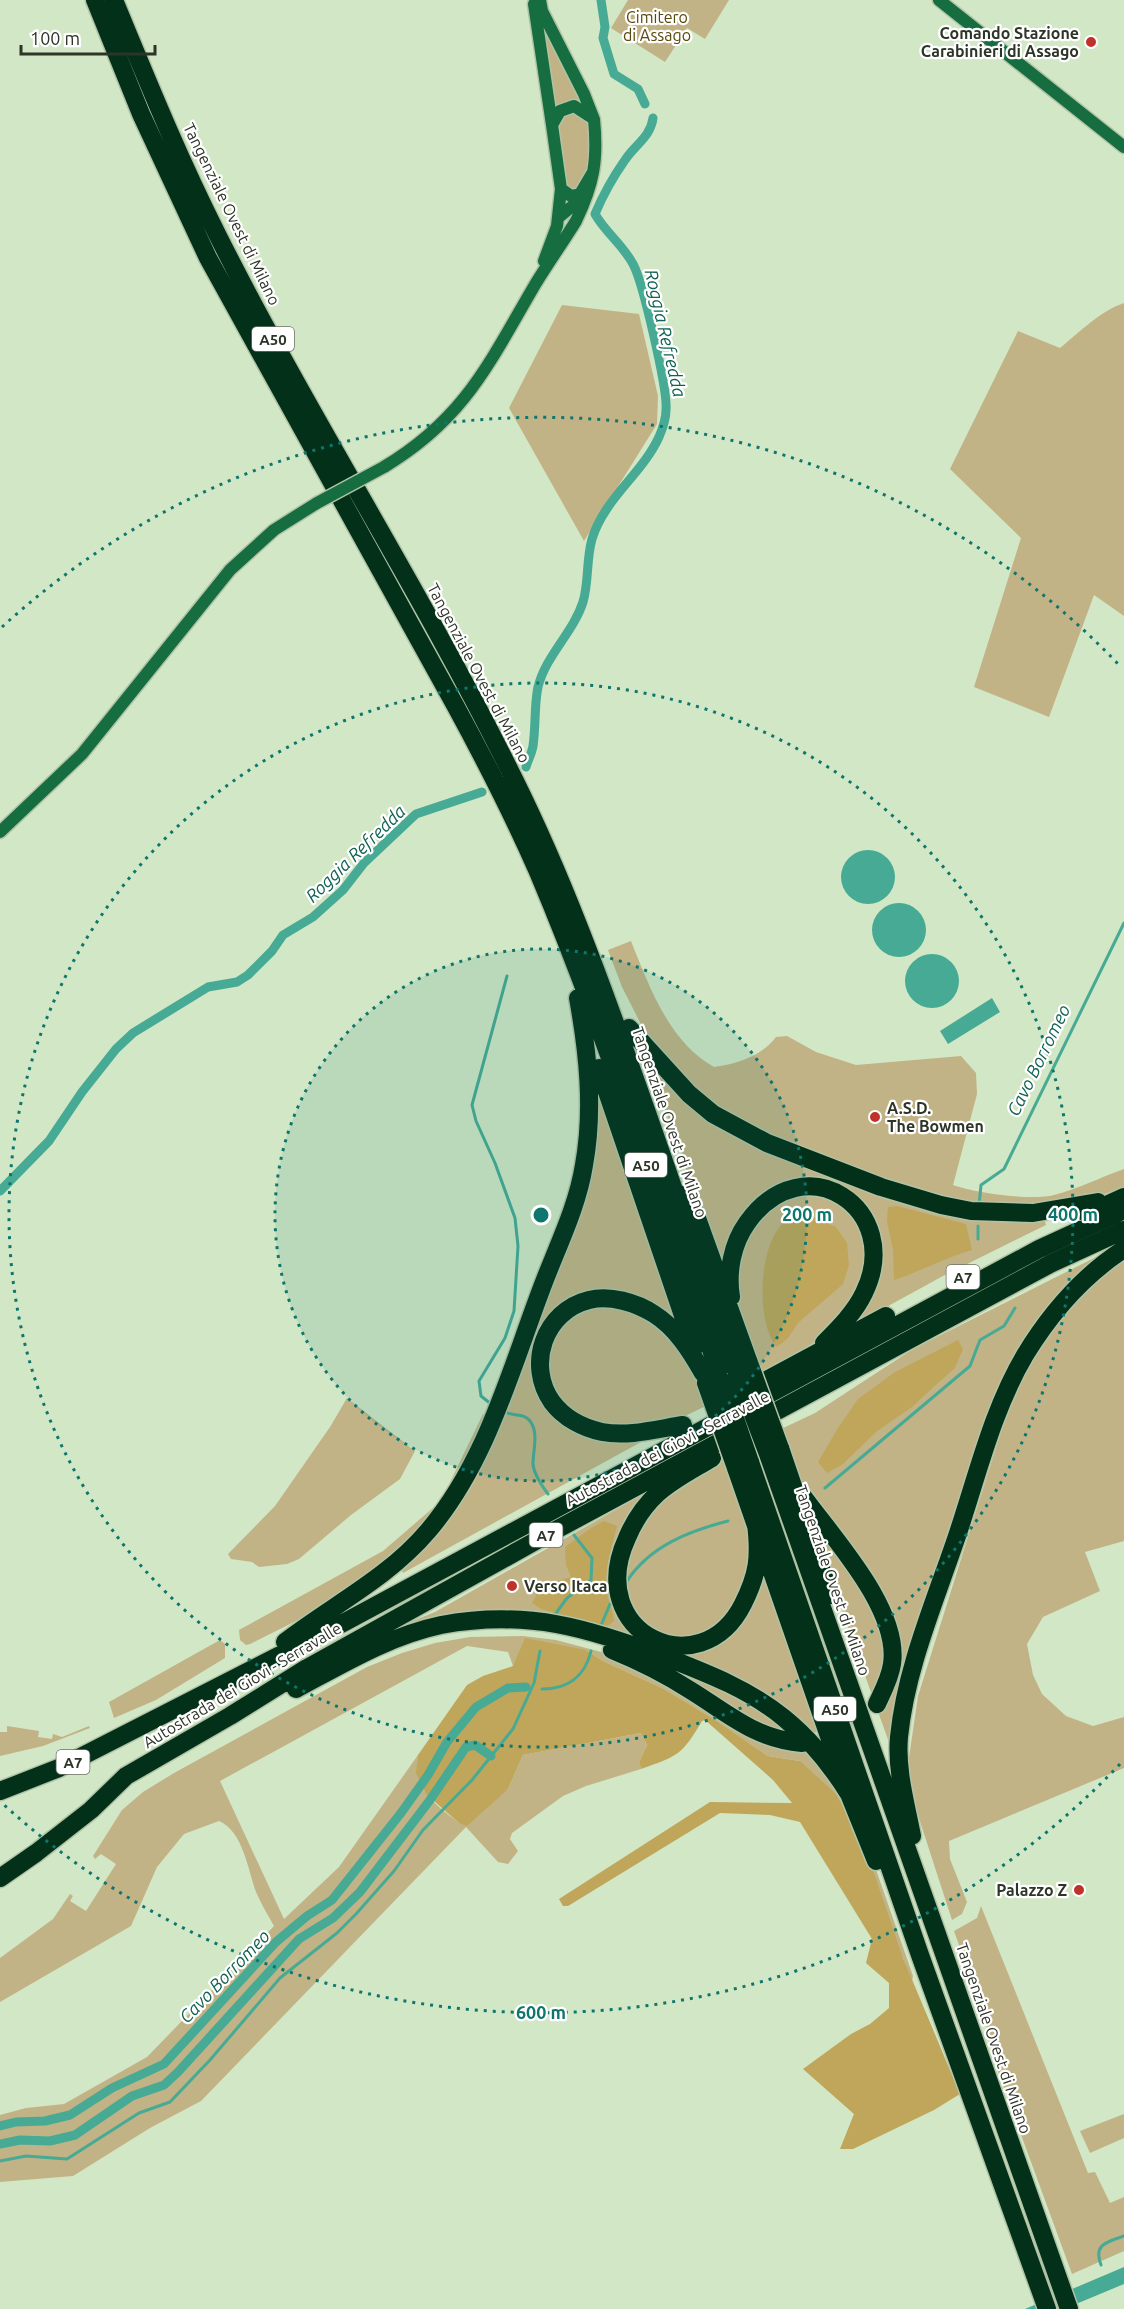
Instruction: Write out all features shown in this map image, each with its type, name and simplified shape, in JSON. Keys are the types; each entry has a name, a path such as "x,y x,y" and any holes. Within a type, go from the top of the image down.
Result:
{"highway":[{"name":"Tangenziale Ovest di Milano","path":"95,0 141,114 208,258 490,770 537,871 569,950 723,1374 774,1451 927,1906 1069,2309"},
{"name":"Tangenziale Ovest di Milano","path":"114,0 166,126 218,235 503,756 540,833 590,956 652,1127 723,1374 743,1465 1047,2309"},
{"path":"246,1672 292,1636 358,1592 396,1563 428,1532 449,1505 488,1432 573,1210 585,1165 589,1122 589,1083 582,1018 569,950"},
{"path":"590,956 628,1028 734,1322"},
{"path":"582,1018 723,1374"},
{"path":"628,1028 689,1094 713,1114 767,1143 881,1187 941,1205 992,1213 1033,1213 1120,1202"},
{"path":"723,1374 734,1322 730,1267 735,1247 744,1227 766,1200 789,1188 812,1186 831,1190 850,1202 864,1219 873,1242 873,1260 865,1293 853,1312 814,1353"},
{"name":"Autostrada dei Giovi - Serravalle","path":"0,1791 60,1768 345,1622 1039,1249 1120,1202"},
{"name":"A7","path":"345,1622 405,1579 814,1353 1120,1202"},
{"name":"Autostrada dei Giovi - Serravalle","path":"0,1878 36,1853 91,1809 126,1776 338,1651 1050,1263 1124,1230"},
{"path":"927,1906 899,1761 902,1718 915,1661 998,1414 1015,1373 1050,1319 1088,1279 1124,1250"},
{"path":"683,1425 614,1433 587,1428 565,1415 548,1396 541,1377 539,1360 545,1337 559,1317 581,1303 600,1299 625,1302 654,1314 671,1328 690,1350 723,1374"},
{"path":"743,1465 759,1549 754,1580 736,1615 718,1634 694,1644 675,1645 654,1639 630,1621 619,1600 616,1580 616,1569 631,1528 649,1503 679,1477 815,1399 867,1362"},
{"path":"774,1451 791,1479 866,1582 884,1614 892,1649 892,1664 877,1704"},
{"path":"791,1479 912,1836"},
{"path":"756,1524 849,1794 878,1867 920,1955"},
{"path":"296,1689 375,1647 439,1626 494,1620 558,1623 621,1640 735,1686 768,1706 803,1735 822,1755 849,1794"},
{"path":"230,1716 372,1658 418,1642 502,1631 556,1635 609,1648 691,1690 751,1730 783,1741 802,1743"}],"street":[{"path":"534,0 561,189 557,226 537,282"},
{"path":"0,832 81,754 230,570 274,530 317,503 384,467 425,440 468,395 487,368 576,221 588,196 593,172 596,138 594,118 542,11 540,0"},
{"path":"939,0 1124,147"},
{"path":"552,124 560,111 574,106 594,118"},
{"path":"558,218 576,203 593,172"},
{"path":"561,189 571,196 580,194"}],"green space":[{"name":"Cimitero di Assago","path":"628,0 729,0 705,39 687,28 665,62 611,28"},
{"path":"543,24 583,103 555,111"},
{"path":"570,110 584,114 591,134 588,164 576,192 567,187 565,183 557,121"},
{"path":"1124,303 1124,616 1094,595 1049,717 974,687 1021,538 950,469 1018,331 1060,348 1098,317"},
{"path":"562,305 639,314 658,396 657,424 584,541 509,408"},
{"name":"A.S.D. The Bowmen","path":"631,941 662,1012 685,1043 714,1067 748,1058 764,1049 776,1037 787,1036 816,1052 856,1065 961,1056 976,1073 977,1094 953,1185 1004,1195 1044,1197 1072,1190 1124,1169 1124,1187 1091,1199 1014,1208 938,1199 784,1144 710,1105 647,1036 622,987 608,950"},
{"path":"657,1070 673,1086 855,1182 1044,1218 1046,1225 943,1276 848,1328 878,1261 839,1190 773,1190 723,1274 652,1072"},
{"path":"595,1082 686,1328 616,1293 543,1328 553,1413 641,1440 641,1442 403,1573 400,1566 421,1546 543,1304"},
{"path":"792,1194 831,1197 861,1226 866,1270 839,1321 821,1338 761,1376 739,1316 737,1277 740,1257 760,1214"},
{"path":"1124,1240 1124,1244 1028,1341 890,1745 877,1709 897,1637 804,1485 779,1430 815,1413 913,1349 1098,1256"},
{"path":"1124,1256 1124,1541 1085,1552 1100,1591 1043,1617 1027,1644 1033,1675 1042,1694 1066,1716 1093,1726 1124,1717 1124,1768 949,1841 950,1859 967,1902 962,1914 952,1920 915,1806 907,1771 918,1696 1011,1400 1029,1362 1070,1306"},
{"path":"607,1303 643,1314 679,1342 710,1404 666,1425 631,1429 583,1420 555,1396 547,1365 552,1337 573,1314"},
{"path":"347,1398 415,1451 400,1479 351,1515 299,1559 287,1564 259,1567 252,1562 231,1559 228,1554 275,1506 330,1427"},
{"path":"483,1414 488,1418 447,1498 398,1555 322,1608 250,1644 246,1645 240,1640 239,1630 383,1551 441,1501"},
{"path":"726,1457 751,1524 747,1582 727,1620 696,1639 661,1636 631,1610 622,1582 633,1536 661,1499"},
{"path":"656,1487 618,1544 631,1630 716,1643 763,1567 825,1731 811,1733 777,1703 568,1620 378,1639 393,1629 435,1612"},
{"path":"809,1516 877,1610 887,1657 873,1698"},
{"path":"523,1636 556,1640 605,1653 806,1748 823,1764 866,1841 913,1976 912,1981 903,1958 800,1761 768,1756 664,1689 603,1661 586,1650 513,1666 508,1652 467,1646 220,1781 284,1919 339,1867 418,1755 419,1778 422,1787 434,1802 459,1823 508,1789 523,1755 641,1733 647,1745 639,1762 641,1769 586,1786 563,1796 512,1833 510,1839 518,1851 508,1864 498,1862 466,1827 201,2101 150,2128 73,2176 0,2182 0,2115 26,2108 64,2104 147,2057 274,1926 256,1892 239,1842 234,1833 219,1821 184,1834 157,1867 131,1926 0,2002 0,1958 53,1919 70,1894 73,1896 70,1901 86,1911 116,1864 101,1854 95,1859 93,1856 122,1810 143,1792 174,1773 367,1667 435,1643 470,1637"},
{"path":"220,1640 225,1644 225,1658 156,1700 114,1718 109,1702"},
{"path":"654,1658 726,1685 799,1738 768,1730"},
{"path":"7,1726 39,1731 38,1737 52,1739 53,1734 62,1737 89,1726 90,1728 43,1746 0,1756 0,1732 7,1732"},
{"path":"981,1906 1088,2173 1095,2172 1110,2203 1124,2197 1124,2251 1072,2274 993,2058 984,2014 954,1931 977,1918"},
{"path":"1124,2114 1124,2138 1090,2153 1080,2131"}],"shaded area":[{"path":"897,1206 966,1224 972,1250 894,1280 893,1250 887,1221 888,1207"},
{"path":"810,1215 836,1227 847,1243 849,1265 843,1284 798,1323 788,1338 777,1347 765,1319 763,1282 765,1262 777,1230 789,1219"},
{"path":"958,1340 963,1349 955,1368 912,1407 876,1432 843,1464 827,1473 818,1462 858,1399 895,1372"},
{"path":"604,1521 617,1526 606,1580 614,1621 605,1628 541,1609 532,1603 544,1581 554,1582 571,1577 566,1565 565,1547"},
{"path":"525,1638 586,1650 603,1661 664,1689 768,1756 800,1761 835,1793 863,1841 903,1958 960,2094 934,2110 853,2149 840,2149 854,2114 803,2069 851,2034 870,2024 889,2008 889,1983 866,1963 872,1939 800,1822 770,1815 720,1813 568,1906 563,1906 559,1899 710,1802 792,1803 773,1780 705,1720 678,1753 641,1769 639,1762 647,1745 641,1733 523,1755 508,1789 467,1826 459,1823 426,1794 416,1773 418,1755 467,1685 483,1676 513,1666"}],"water":[{"path":"868,850 878,852 887,858 893,867 895,877 893,887 887,896 878,902 868,904 858,902 849,896 843,887 841,877 843,867 849,858 858,852"},
{"path":"899,903 909,905 918,911 924,920 926,930 924,940 918,949 909,955 899,957 889,955 880,949 874,940 872,930 874,920 880,911 889,905"},
{"path":"932,954 942,956 951,962 957,971 959,981 957,991 951,1000 942,1006 932,1008 922,1006 913,1000 907,991 905,981 907,971 913,962 922,956"},
{"path":"992,998 1000,1012 948,1044 940,1031"},
{"path":"1124,2267 1124,2284 1064,2309 1025,2309"}],"waterway":[{"name":"Roggia Refredda","path":"601,0 605,27 603,38 614,74 638,89 645,104"},
{"name":"Roggia Refredda","path":"526,767 533,746 538,687 547,665 579,613 586,587 592,539 605,511 652,450 665,417 666,399 659,360 637,275 629,257 595,214 612,180 646,135 653,118"},
{"name":"Roggia Refredda","path":"0,1191 49,1141 82,1092 116,1049 133,1033 208,987 237,982 248,975 272,951 283,935 313,917 343,890 364,863 416,814 482,792"},
{"name":"Cavo Borromeo","path":"979,1206 981,1185 1004,1169 1124,923"},
{"path":"491,1404 481,1396 479,1381 505,1338 514,1311 518,1246 515,1218 495,1163 476,1121 472,1105 507,976"},
{"name":"Cavo Borromeo","path":"978,1226 978,1239"},
{"name":"Cavo Borromeo","path":"825,1488 970,1366 980,1340 1004,1326 1015,1308"},
{"path":"503,1411 524,1416 533,1426 535,1436 533,1464 548,1494"},
{"name":"Cavo Borromeo","path":"627,1581 636,1569 659,1549 685,1535 728,1521"},
{"path":"554,1616 567,1598 591,1580 592,1558 574,1535"},
{"name":"Cavo Borromeo","path":"600,1628 610,1604"},
{"path":"0,2161 26,2156 67,2159 139,2113 170,2102 210,2060 280,1978 337,1933 356,1914 394,1871 423,1830 472,1780 513,1729 534,1683 540,1651"},
{"name":"Cavo Borromeo","path":"542,1689 559,1687 574,1680 584,1668 591,1651"},
{"name":"Cavo Borromeo","path":"0,2126 16,2122 45,2121 70,2115 112,2088 164,2064 276,1942 307,1916 332,1900 401,1813 428,1775 447,1742 476,1707 508,1688 526,1687"},
{"path":"0,2144 20,2140 50,2141 75,2135 132,2096 164,2085 299,1939 333,1918 360,1892 430,1800 466,1747 475,1745 491,1756"},
{"path":"1101,2265 1100,2248 1107,2242 1124,2236"}],"tunnel":[{"path":"829,1739 856,1725 877,1704"}],"place":[{"name":"Comando Stazione Carabinieri di Assago","path":"1091,42"},
{"name":"A.S.D. The Bowmen","path":"875,1117"},
{"name":"Verso Itaca","path":"512,1586"},
{"name":"Palazzo Z","path":"1079,1890"}]}
